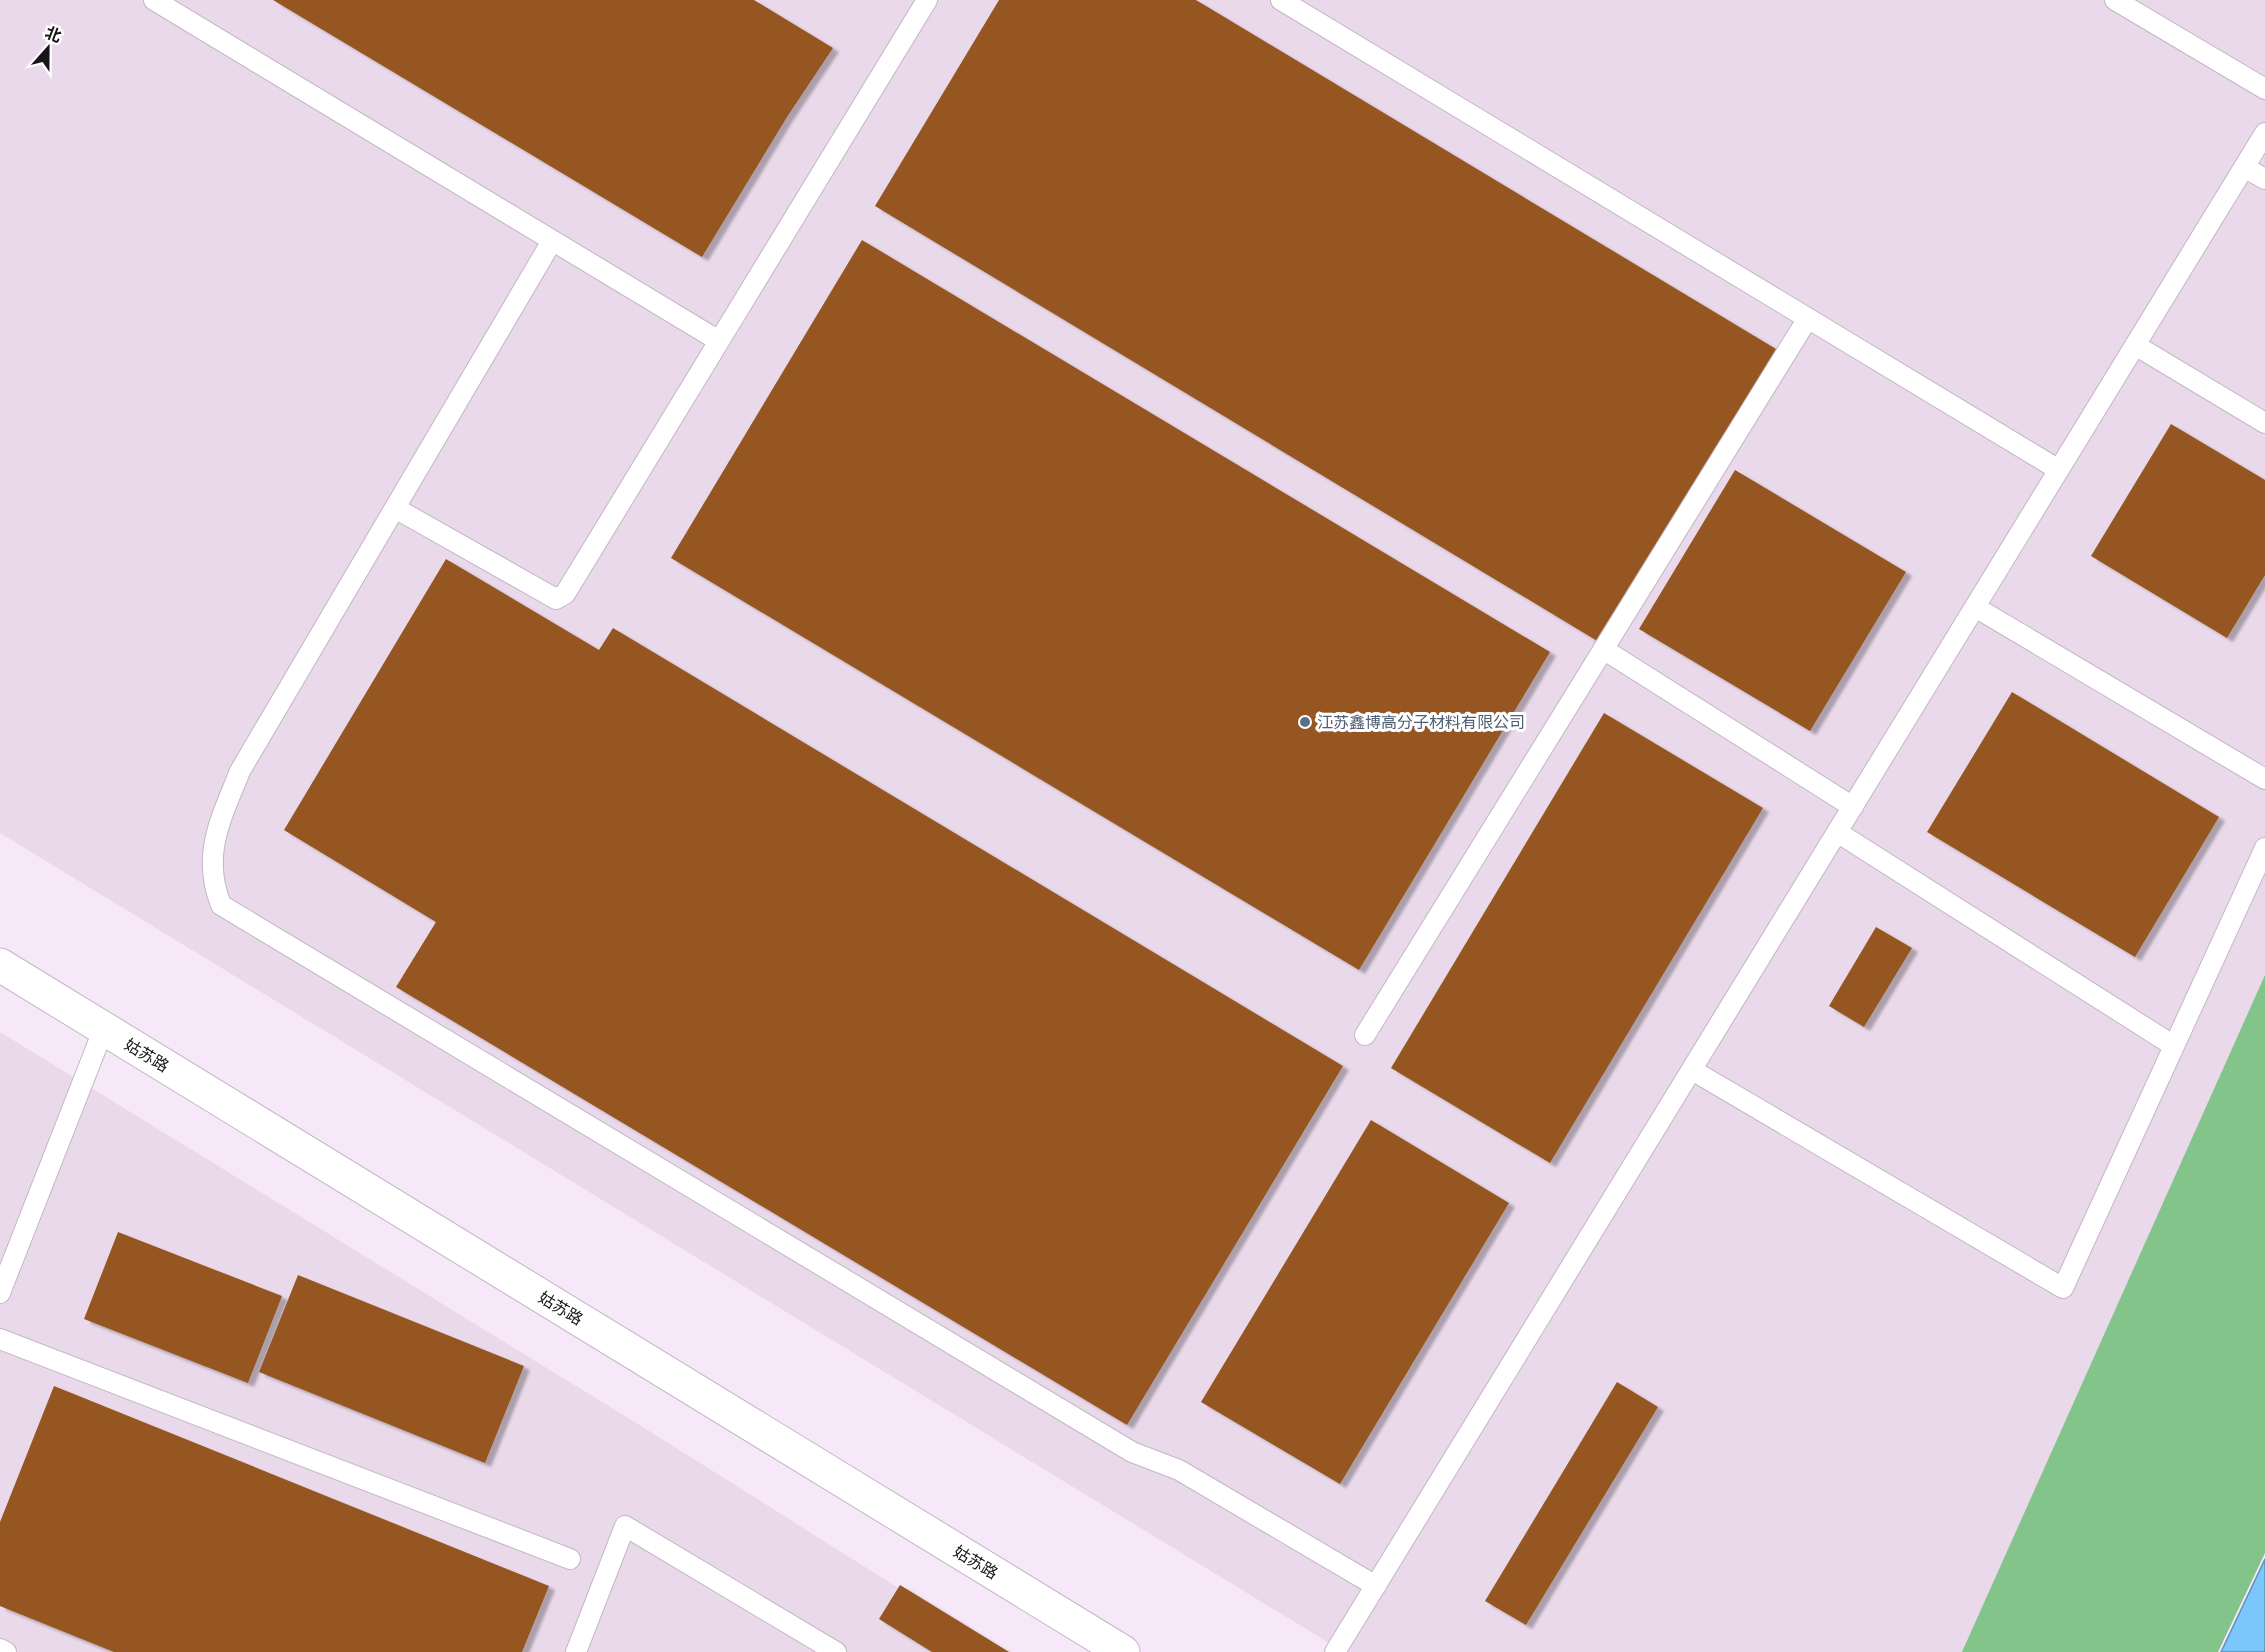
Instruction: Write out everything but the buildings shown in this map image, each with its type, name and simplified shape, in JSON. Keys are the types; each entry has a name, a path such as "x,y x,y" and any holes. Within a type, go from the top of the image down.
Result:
{"street":[{"name":"姑苏路","path":"0,965 1123,1652"}],"lane":[{"path":"154,0 718,341"},
{"path":"395,508 556,599 565,594 927,0"},
{"path":"1281,0 2059,470"},
{"path":"2115,0 2265,89"},
{"path":"1335,1652 2265,133"},
{"path":"2244,168 2265,179"},
{"path":"552,241 240,771 222,816 211,857 214,887 221,905 1132,1452 1179,1470 1376,1586"},
{"path":"1365,1035 1808,318"},
{"path":"2135,345 2265,423"},
{"path":"1975,607 2265,779"},
{"path":"1604,649 1853,807"},
{"path":"1837,832 2174,1046"},
{"path":"1692,1070 2063,1288 2265,848"},
{"path":"0,1293 104,1028"},
{"path":"0,1339 570,1559"},
{"path":"576,1652 625,1526 836,1652"},
{"path":"0,1650 6,1652"}],"shaded area":[{"path":"0,0 2265,0 2265,975 2034,1652 1344,1652 0,833"},
{"path":"0,1032 646,1429 1000,1652 0,1652"}],"green space":[{"path":"2265,975 2265,1553 2218,1652 1962,1652"}],"water":[{"path":"2265,1559 2265,1652 2221,1652"}],"place":[{"name":"江苏鑫博高分子材料有限公司","path":"1305,722"}]}
